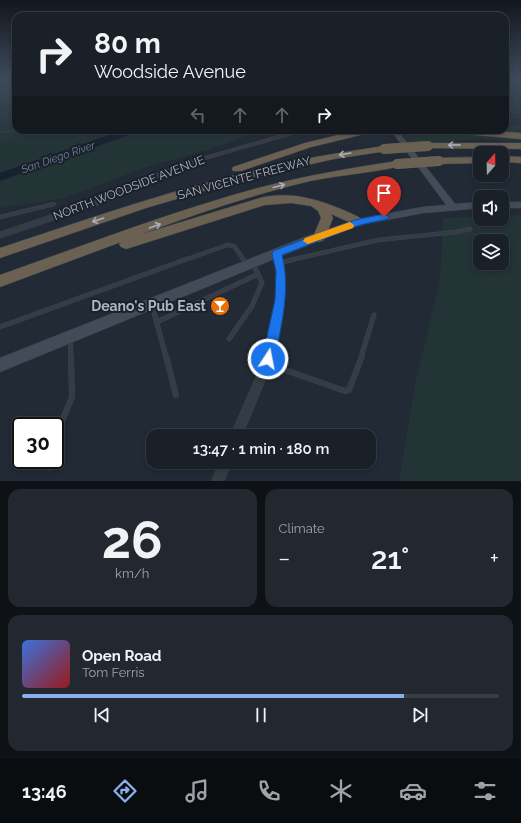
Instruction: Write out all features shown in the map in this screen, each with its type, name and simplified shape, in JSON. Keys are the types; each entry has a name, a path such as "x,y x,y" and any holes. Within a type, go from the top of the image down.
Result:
{"highway":[{"path":"122,212 190,186 308,145 353,134"},
{"path":"497,134 521,136"},
{"name":"SAN VICENTE FREEWAY","path":"0,253 122,212 209,185 278,167 352,153 428,146 521,146"},
{"path":"509,159 521,160"},
{"name":"SAN VICENTE FREEWAY","path":"7,279 181,216 250,194 325,175 397,164 473,160"},
{"path":"7,279 143,240 264,201 282,198 312,201 358,222"},
{"path":"312,201 323,209 327,218 319,237"}],"main road":[{"path":"397,134 452,206"},
{"path":"509,204 521,204"},
{"path":"0,365 152,304 278,258 319,237 358,222 423,210 452,206 473,205"}],"street":[{"name":"NORTH WOODSIDE AVENUE","path":"0,235 95,203 184,164 292,134"},
{"path":"239,429 267,364 280,300 281,271 278,258"},
{"path":"218,481 223,469"}],"lane":[{"path":"0,217 54,204"},
{"path":"278,258 378,240 456,232 470,229"},
{"path":"0,327 227,245 234,246 262,283 260,292 253,306 229,339"},
{"path":"157,322 252,268"},
{"path":"152,304 176,395"},
{"path":"267,364 345,391 349,390 358,369 374,315"},
{"path":"64,417 72,397 70,337"}],"path":[{"path":"0,132 12,131"}],"shaded area":[{"path":"0,101 12,101 12,134 251,134 213,148 144,168 65,198 0,208"},
{"path":"509,101 521,101 521,114 509,112"},
{"path":"509,125 521,125 521,142 479,139 410,145 402,134 509,134"},
{"path":"521,215 521,481 399,481 416,380 440,280 443,218 473,217 473,226 509,226 509,216"}],"waterway":[{"name":"San Diego River","path":"0,177 121,134"}],"slow traffic":[{"path":"308,241 350,225"}],"place":[{"name":"Deano's Pub East","path":"220,306"}],"route":[{"path":"268,359 280,300 281,271 276,254 358,222 384,217"}]}
